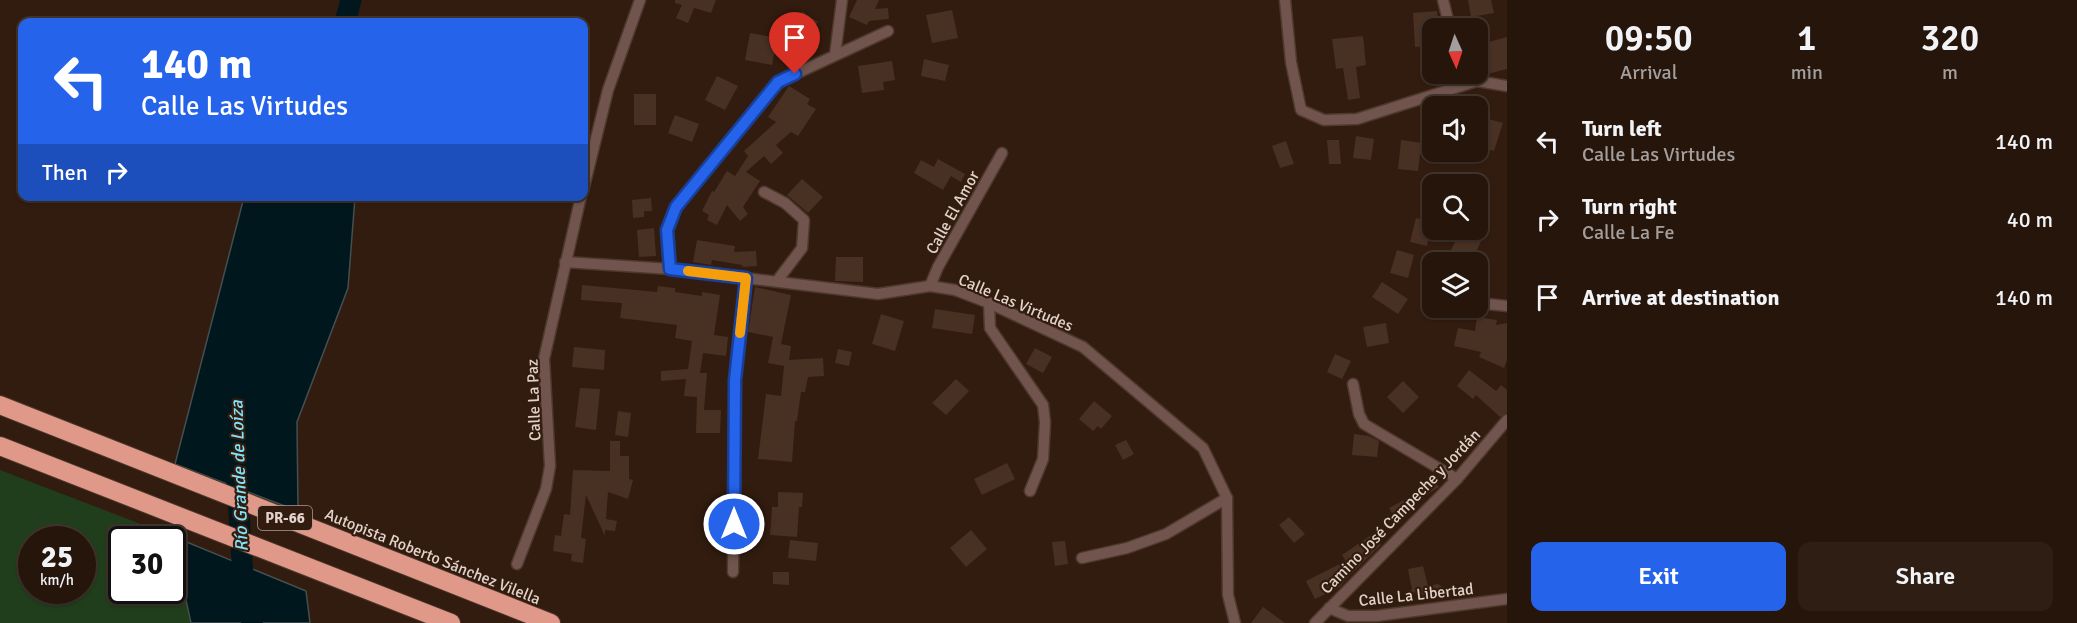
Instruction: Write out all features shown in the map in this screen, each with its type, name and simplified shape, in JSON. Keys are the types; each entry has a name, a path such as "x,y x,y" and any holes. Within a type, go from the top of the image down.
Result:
{"highway":[{"name":"Autopista Roberto Sánchez Vilella","path":"0,405 551,623"},
{"name":"PR-66","path":"0,446 451,623"}],"street":[{"path":"588,171 608,90 640,0"},
{"path":"835,55 842,0"},
{"path":"1285,0 1292,62 1301,110 1324,120 1357,119 1477,81 1507,86"},
{"path":"1443,0 1448,18"},
{"path":"670,269 667,230 676,207 778,82 888,31"},
{"name":"Calle El Amor","path":"930,286 938,267 1002,153"},
{"path":"764,192 785,202 804,220 802,248 777,281"},
{"name":"Calle La Paz","path":"518,564 546,489 550,466 544,359 580,201"},
{"name":"Calle Las Virtudes","path":"565,262 670,269 878,294 930,286 955,290 989,303 1083,348 1203,448 1227,498 1228,595 1235,623"},
{"path":"734,572 735,380 746,278"},
{"path":"989,303 990,328 1043,405 1045,422 1043,459 1030,491"},
{"path":"1488,304 1507,306"},
{"path":"1353,384 1359,414 1364,424 1457,479"},
{"name":"Camino José Campeche y Jordán","path":"1315,623 1457,479 1507,420"},
{"path":"1082,558 1127,548 1166,534 1227,498"},
{"name":"Calle La Libertad","path":"1329,608 1348,616 1376,616 1507,599"}],"green space":[{"path":"0,470 146,526 108,526 108,604 186,604 186,600 191,623 0,623"}],"water":[{"path":"243,201 355,201 348,288 297,422 298,511 175,464"},
{"path":"186,542 306,591 310,623 191,623 186,600"}],"building":[{"path":"675,0 716,0 711,13 694,8 688,23 676,18 682,5 675,3"},
{"path":"857,0 879,0 875,9 888,8 889,19 869,21 867,25 849,17"},
{"path":"1468,0 1491,0 1494,13 1471,17"},
{"path":"952,10 958,38 932,43 926,15"},
{"path":"802,11 818,22 813,29 818,33 815,38 820,41 809,57 782,39"},
{"path":"1437,11 1438,18 1422,18 1422,47 1415,47 1413,13"},
{"path":"750,33 777,38 772,65 745,60"},
{"path":"1363,36 1366,65 1356,67 1360,98 1348,100 1343,68 1336,69 1332,39"},
{"path":"1507,37 1507,69 1488,74 1488,42"},
{"path":"924,59 949,65 945,81 921,76"},
{"path":"892,61 895,80 883,82 884,90 862,93 858,66"},
{"path":"717,76 738,86 725,110 705,100"},
{"path":"789,86 810,99 807,104 816,109 798,136 791,132 776,145 783,153 771,164 764,156 746,172 760,181 743,207 748,214 740,221 727,205 717,225 707,220 709,215 702,211 712,191 714,192 727,171 735,176 748,156 744,151 776,122 768,117"},
{"path":"634,94 656,94 656,125 634,125"},
{"path":"675,115 699,124 692,142 668,133"},
{"path":"1488,119 1503,123 1494,151 1488,149"},
{"path":"1356,136 1374,139 1371,160 1353,158"},
{"path":"1327,140 1339,140 1341,164 1329,164"},
{"path":"1401,140 1422,143 1418,171 1398,169"},
{"path":"1286,141 1294,164 1280,168 1272,146"},
{"path":"938,159 965,174 961,182 951,176 943,190 914,173 921,160 934,167"},
{"path":"802,179 823,197 808,213 787,195"},
{"path":"651,198 652,211 644,211 644,217 633,218 632,200"},
{"path":"1422,211 1422,240 1428,240 1427,246 1410,242 1416,218 1420,219"},
{"path":"654,228 656,256 639,257 637,230"},
{"path":"697,240 735,246 734,252 756,251 757,266 743,267 712,260 711,265 693,262"},
{"path":"1456,240 1482,240 1476,252 1472,250 1471,252 1450,252"},
{"path":"1397,250 1414,255 1408,278 1390,273"},
{"path":"836,257 863,257 863,282 835,281"},
{"path":"1382,282 1408,299 1398,314 1372,297"},
{"path":"582,285 657,292 658,286 675,288 675,292 702,296 702,292 720,295 714,335 728,337 726,356 703,353 700,373 707,373 704,410 721,410 720,433 696,433 697,397 684,396 686,379 661,381 661,371 688,369 692,341 675,338 677,325 620,318 622,303 581,300"},
{"path":"755,287 791,295 781,344 791,346 789,360 823,358 824,376 808,377 805,392 801,392 797,421 795,421 792,462 758,459 766,394 781,396 784,366 768,363 773,337 748,332"},
{"path":"935,309 975,315 972,334 932,328"},
{"path":"881,314 904,321 895,351 872,344"},
{"path":"1477,318 1497,320 1496,325 1507,323 1507,360 1504,368 1479,357 1481,352 1454,346 1458,328 1475,331"},
{"path":"1386,323 1389,343 1367,347 1363,327"},
{"path":"574,347 605,350 604,370 572,367"},
{"path":"1035,348 1052,357 1043,373 1026,364"},
{"path":"838,349 852,352 849,366 835,363"},
{"path":"1335,354 1351,361 1342,379 1327,372"},
{"path":"1469,370 1496,391 1501,385 1507,390 1507,413 1500,417 1476,395 1473,399 1457,386"},
{"path":"956,379 969,391 946,415 932,403"},
{"path":"1403,381 1419,397 1403,413 1387,397"},
{"path":"580,388 600,389 596,430 575,427"},
{"path":"1094,401 1112,416 1101,429 1098,426 1093,431 1079,419"},
{"path":"618,411 631,413 628,437 615,435"},
{"path":"1354,434 1369,436 1379,441 1377,457 1352,455"},
{"path":"1126,440 1134,454 1123,460 1115,445"},
{"path":"610,441 620,441 620,456 629,456 629,479 633,480 628,499 608,492 606,519 617,521 615,531 605,530 605,536 586,495 581,538 586,539 583,563 571,561 572,554 553,551 555,535 561,536 564,514 570,515 573,470 610,471"},
{"path":"1007,463 1015,479 982,495 974,479"},
{"path":"1434,479 1439,487 1416,502 1411,493"},
{"path":"778,492 803,493 802,507 799,507 797,537 770,535 772,507 778,507"},
{"path":"1406,499 1413,508 1395,518 1389,508"},
{"path":"1289,517 1305,534 1294,543 1279,525"},
{"path":"971,530 987,549 966,567 950,548"},
{"path":"1374,533 1381,545 1340,587 1315,599 1306,581 1346,561 1342,555"},
{"path":"790,540 818,543 816,561 788,558"},
{"path":"1065,541 1068,564 1055,566 1052,542"},
{"path":"1423,566 1428,586 1438,584 1444,588 1445,593 1441,598 1436,599 1410,590 1412,590 1408,569"},
{"path":"773,572 789,572 789,585 773,584"},
{"path":"1263,607 1285,623 1251,623"}],"waterway":[{"name":"Río Grande de Loíza","path":"346,18 351,0"},
{"name":"Río Grande de Loíza","path":"237,482 243,576 252,623"}],"slow traffic":[{"path":"688,271 746,278 740,333"}],"route":[{"path":"734,524 735,380 746,278 670,269 667,230 676,207 778,82 795,74"}]}
